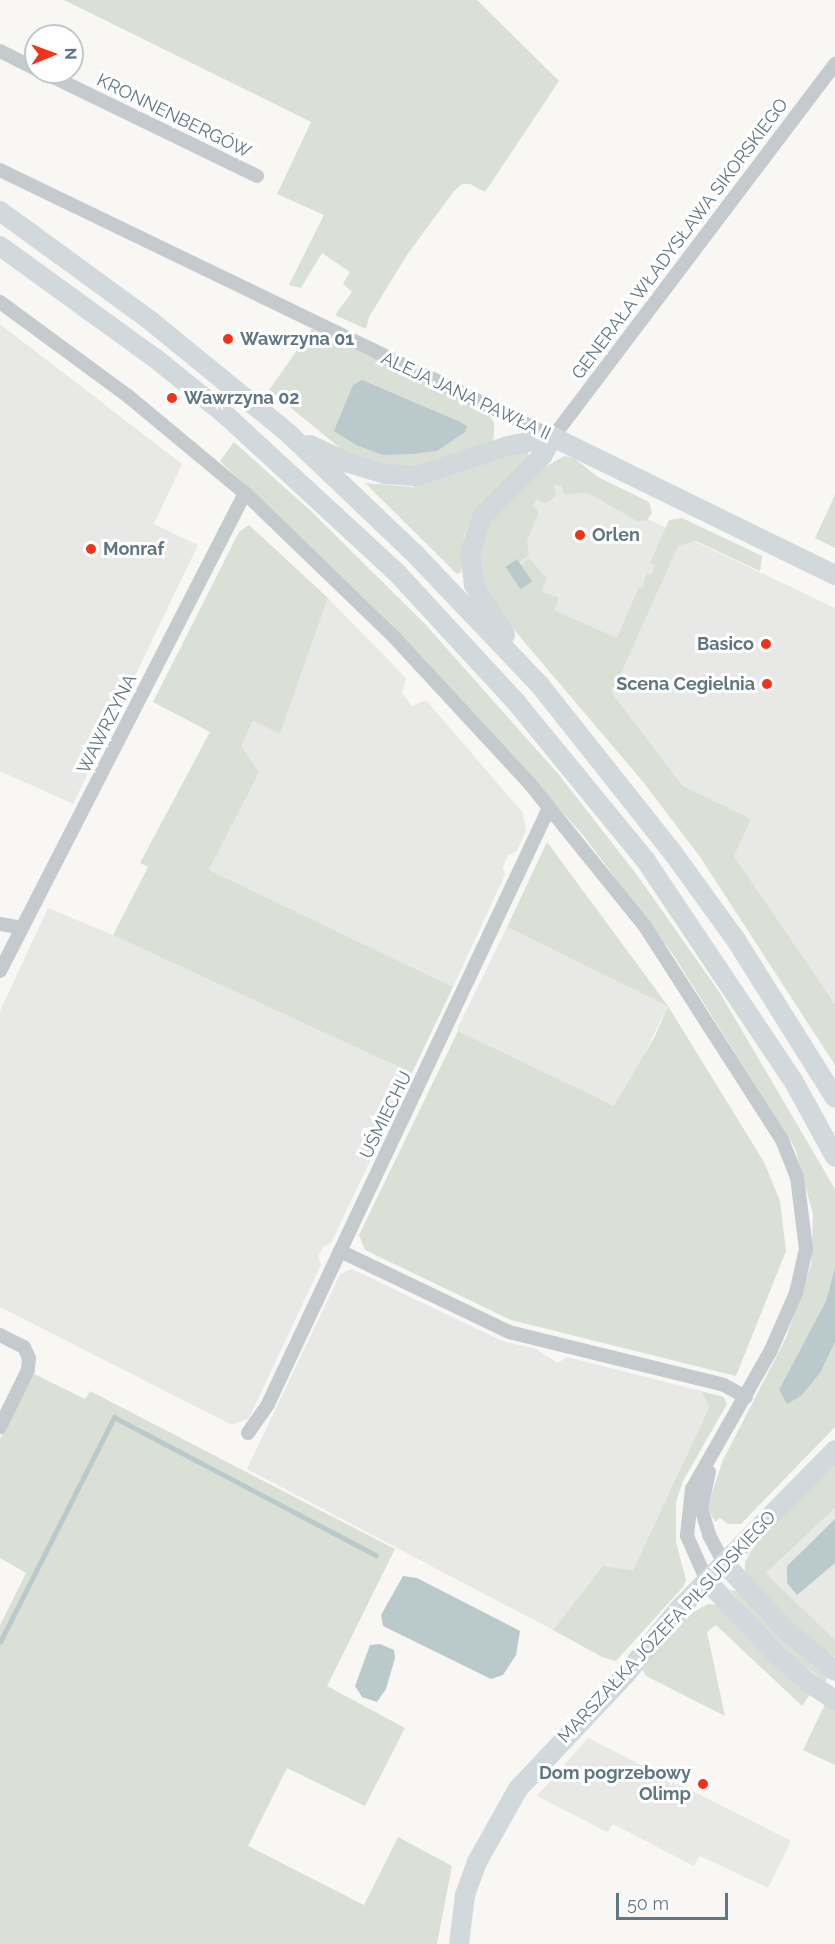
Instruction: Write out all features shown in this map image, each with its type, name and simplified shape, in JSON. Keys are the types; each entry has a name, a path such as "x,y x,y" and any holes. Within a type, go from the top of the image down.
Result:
{"main road":[{"path":"0,211 152,322 288,433 415,554 539,684"},
{"path":"0,246 155,358 228,417 398,574 590,788 700,939 794,1082 835,1158"},
{"path":"288,433 349,463 387,474 417,476 508,446 554,437"},
{"path":"554,437 542,456 482,517 470,552 471,571 480,598 539,684 714,910 835,1098"},
{"name":"ALEJA JANA PAWŁA II","path":"554,437 835,575"},
{"name":"MARSZAŁKA JÓZEFA PIŁSUDSKIEGO","path":"459,1944 465,1895 477,1862 518,1790 707,1581 835,1450"},
{"path":"724,1563 787,1631 835,1671"},
{"path":"707,1581 784,1661 808,1683 835,1700"}],"street":[{"path":"0,51 24,63"},
{"name":"GENERAŁA WŁADYSŁAWA SIKORSKIEGO","path":"554,437 830,80 835,64"},
{"name":"KRONNENBERGÓW","path":"68,84 257,176"},
{"name":"ALEJA JANA PAWŁA II","path":"0,170 554,437"},
{"path":"0,302 128,396 245,493 394,637 549,808 646,928 782,1140 797,1177 806,1232 803,1264 783,1326 712,1459 693,1489 687,1521 690,1550 707,1581"},
{"name":"WAWRZYNA","path":"0,971 245,493"},
{"name":"UŚMIECHU","path":"248,1433 268,1404 549,808"},
{"path":"0,924 22,928"},
{"path":"340,1251 509,1332 724,1385 746,1397"},
{"path":"0,1335 24,1347 29,1358 28,1370 0,1427"},
{"path":"712,1459 701,1508 709,1535 724,1563"}],"shaded area":[{"path":"64,0 477,0 559,81 485,192 470,184 462,184 454,191 407,255 369,317 366,329 335,315 352,292 343,284 350,272 322,253 301,288 289,285 324,215 277,194 311,122"},
{"path":"0,324 182,464 154,524 198,545 132,682 115,691 125,697 97,754 92,753 84,769 87,775 73,804 0,771"},
{"path":"312,329 486,411 494,423 494,438 489,445 420,468 402,468 346,453 269,390"},
{"path":"362,380 458,421 467,426 465,432 437,451 413,454 383,455 356,445 334,431 353,385"},
{"path":"234,442 312,512 425,624 560,776 637,875 720,993 835,1189 835,1427 741,1524 728,1524 720,1518 715,1522 707,1507 723,1460 786,1338 811,1265 813,1214 795,1148 674,956 583,835 391,624 220,461"},
{"path":"528,450 529,457 471,520 464,537 461,573 457,574 365,483 412,487"},
{"path":"564,456 574,458 598,477 649,502 652,513 646,521 637,521 588,493 564,494 562,485 554,486 556,496 545,504 537,499 532,506 539,512 527,541 529,555 519,562 516,559 532,581 521,565 529,558 547,578 541,591 559,598 554,610 617,638 639,587 643,588 646,573 651,574 655,565 650,563 669,520 682,518 762,556 760,571 696,541 678,546 612,693 683,786 751,819 734,856 835,1004 835,1065 700,857 644,783 493,605 482,586 478,545 485,524 540,470"},
{"path":"555,475 835,608 835,1004 734,856 750,819 683,786 613,694 503,574 515,521"},
{"path":"835,495 835,548 815,538"},
{"path":"249,525 328,598 280,734 253,721 241,746 259,772 209,870 453,987 412,1073 113,935 148,867 140,863 210,732 153,702 239,532"},
{"path":"517,559 532,581 520,589 505,567"},
{"path":"328,598 406,678 402,693 412,706 426,700 523,813 526,831 516,852 508,855 503,867 505,875 453,987 209,870 259,772 241,746 253,721 280,734"},
{"path":"547,842 668,1006 507,927"},
{"path":"48,908 161,955 412,1073 331,1243 324,1246 318,1256 321,1265 249,1418 232,1425 0,1307 0,1011"},
{"path":"507,927 668,1005 617,1109 457,1030"},
{"path":"668,1006 764,1162 780,1201 786,1251 736,1376 511,1320 365,1250 359,1235 458,1031 614,1106 655,1036"},
{"path":"835,1268 835,1342 820,1373 801,1396 787,1404 779,1390 826,1301"},
{"path":"352,1269 502,1341 536,1349 558,1363 567,1357 701,1391 709,1406 633,1570 603,1566 553,1630 247,1469 340,1274"},
{"path":"34,1374 85,1399 90,1391 395,1549 327,1686 405,1728 365,1806 287,1768 248,1846 364,1905 398,1837 452,1866 437,1944 0,1944 0,1625 26,1573 0,1558 0,1439"},
{"path":"701,1391 724,1397 727,1404 683,1481 676,1502 676,1542 686,1580 683,1587 616,1661 602,1657 553,1630 603,1566 633,1570 709,1407"},
{"path":"835,1461 835,1508 766,1573 835,1640 835,1657 801,1636 745,1572 745,1562 755,1544"},
{"path":"835,1508 835,1640 766,1573"},
{"path":"835,1519 835,1563 797,1595 787,1583 787,1566"},
{"path":"403,1576 417,1578 520,1631 516,1655 503,1675 491,1679 383,1626 381,1615"},
{"path":"730,1590 736,1591 786,1640 829,1675 825,1682 780,1646"},
{"path":"708,1604 718,1605 810,1694 802,1706 716,1625 707,1632 725,1716 646,1676 642,1669 686,1616"},
{"path":"380,1644 394,1650 395,1658 386,1689 377,1702 362,1697 355,1686 370,1645"},
{"path":"825,1704 835,1705 835,1765 803,1750"},
{"path":"588,1738 791,1841 768,1888 700,1856 694,1866 613,1824 607,1832 537,1796"}],"waterway":[{"path":"0,1642 114,1417 376,1555"}],"place":[{"name":"Wawrzyna 01","path":"228,339"},
{"name":"Wawrzyna 02","path":"172,398"},
{"name":"Orlen","path":"580,535"},
{"name":"Monraf","path":"91,549"},
{"name":"Basico","path":"766,644"},
{"name":"Scena Cegielnia","path":"767,684"},
{"name":"Dom pogrzebowy Olimp","path":"703,1784"}]}
